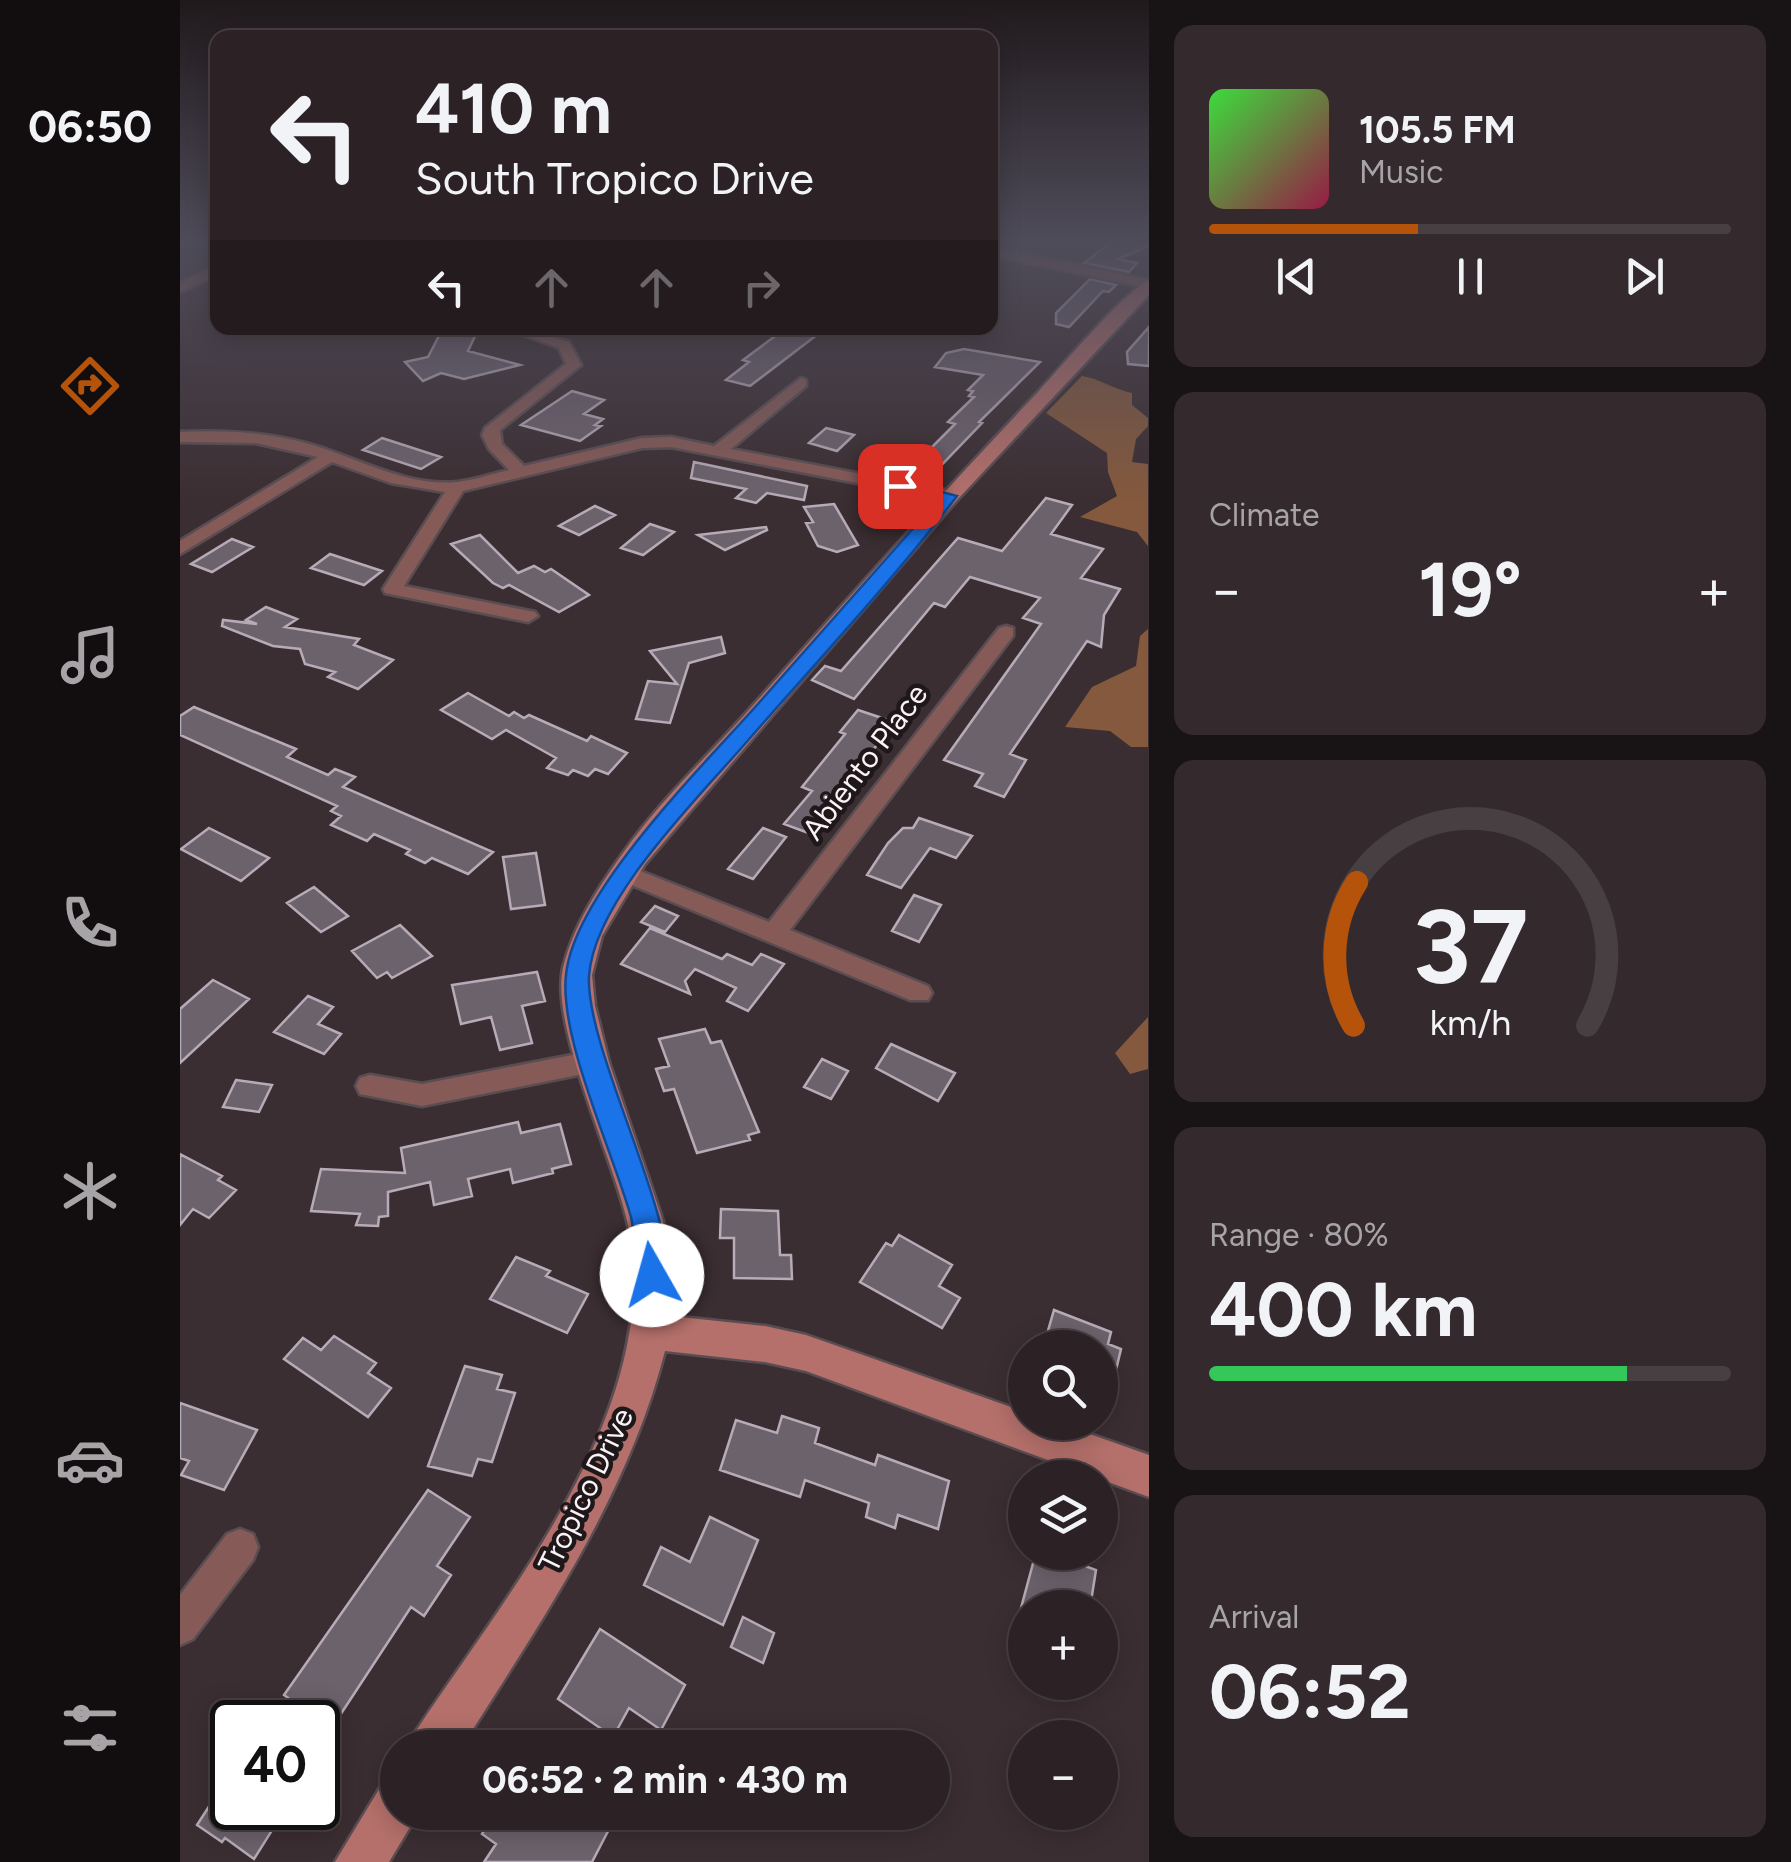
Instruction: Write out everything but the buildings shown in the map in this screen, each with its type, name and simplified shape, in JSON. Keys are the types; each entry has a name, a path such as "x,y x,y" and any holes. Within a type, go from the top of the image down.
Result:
{"street":[{"name":"Tropico Drive","path":"446,1730 566,1542 629,1413 651,1332 652,1275 646,1221 593,1062 579,1006 578,975 588,935 625,872 950,496 1109,327"},
{"path":"519,470 495,446 490,435 493,428 574,365 575,356 554,339 540,335"},
{"path":"719,450 802,383"},
{"path":"180,437 243,434 331,456 394,480 436,488 457,488 519,470 658,442 719,450 950,496"},
{"path":"180,549 331,456"},
{"path":"457,488 392,590 528,616"},
{"name":"Abiento Place","path":"775,932 1006,632"},
{"path":"625,872 919,993"},
{"path":"370,1086 422,1095 593,1062"},
{"path":"651,1332 765,1344 806,1353 1148,1476"},
{"path":"180,1626 240,1546"},
{"path":"360,1862 381,1830"}],"shaded area":[{"path":"1082,376 1132,393 1132,405 1148,418 1148,426 1136,439 1132,462 1148,464 1148,546 1137,532 1080,517 1117,496 1108,472 1107,453 1046,413"},
{"path":"1148,629 1148,747 1131,747 1110,731 1065,727 1092,687 1136,666 1140,636"},
{"path":"1148,1017 1148,1069 1130,1074 1115,1053"}],"route":[{"path":"652,1275 646,1221 593,1062 579,1006 578,975 588,935 635,857 950,496 900,486"}]}
